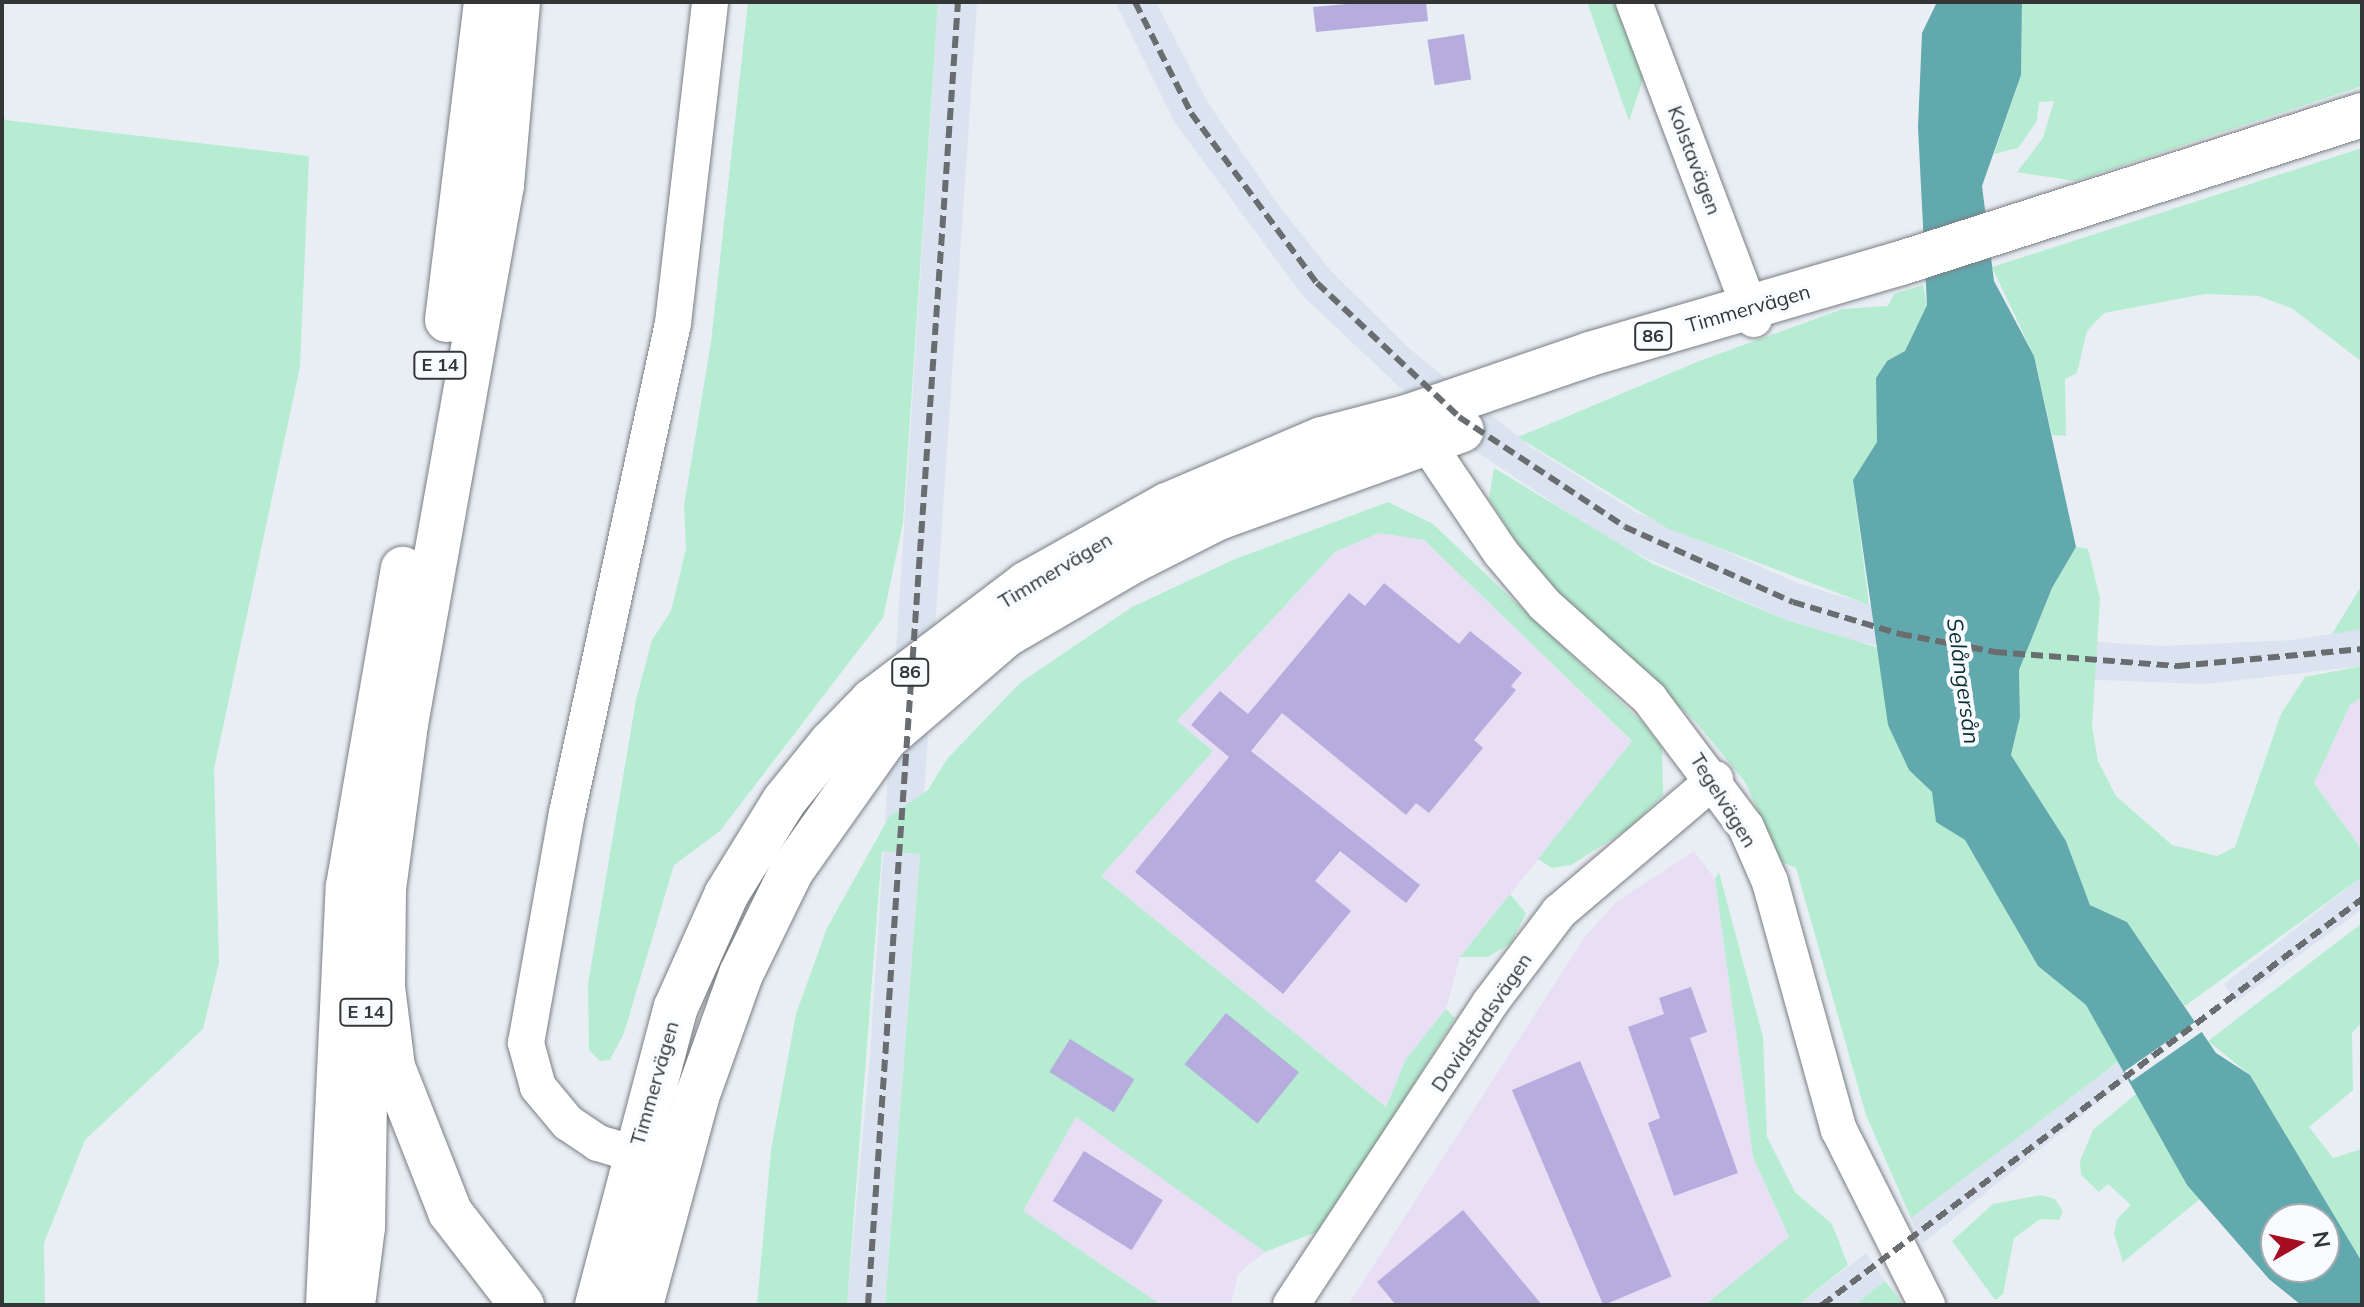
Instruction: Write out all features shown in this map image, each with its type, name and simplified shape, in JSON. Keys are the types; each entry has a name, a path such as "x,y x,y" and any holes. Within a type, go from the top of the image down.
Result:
{"main road":[{"name":"E 14","path":"328,1305 348,886 462,228 486,2"},
{"name":"E 14","path":"518,2 502,185 406,724 384,889 383,987 393,1067 450,1212 522,1305"},
{"name":"Timmervägen","path":"641,1305 715,1041 760,931 792,870 885,739 1006,635 1133,561 1218,518 1416,430 1898,264 2362,115"},
{"name":"Timmervägen","path":"607,1305 609,1245 676,1007 726,895 784,801 872,701 1026,584 1167,505 1322,439 1416,430"},
{"name":"E 14","path":"353,1305 363,1227 368,931 393,749 406,724"},
{"name":"86","path":"597,1305 609,1245"}],"street":[{"path":"679,1167 583,1136 551,1106 526,1043 567,813 643,484 673,323 710,2"},
{"name":"Kolstavägen","path":"1634,2 1751,313"},
{"name":"Tegelvägen","path":"1416,430 1545,605 1649,698 1715,779 1770,882 1828,1100 1856,1174 1927,1305"},
{"name":"Davidstadsvägen","path":"1291,1305 1490,1003 1559,912 1715,779"}],"shaded area":[{"path":"938,2 977,2 920,853 885,1305 847,1305 870,1055"},
{"path":"1115,2 1156,2 1208,103 1279,206 1331,271 1411,350 1531,447 1634,511 1800,584 1905,615 2050,639 2162,646 2292,640 2362,629 2362,666 2205,684 2047,678 1854,641 1786,620 1615,544 1447,432 1303,296 1175,123"},
{"path":"1379,533 1424,540 1632,742 1460,957 1446,1009 1406,1059 1386,1107 1101,876 1212,751 1177,721 1335,552"},
{"path":"2362,697 2362,850 2314,783 2350,705"},
{"path":"1694,851 1715,879 1753,1157 1789,1238 1706,1305 1348,1305 1584,938 1615,903"},
{"path":"2362,877 2362,909 2236,1002 2224,984"},
{"path":"2119,1061 2129,1078 1923,1243 1911,1218"},
{"path":"1076,1116 1265,1252 1238,1274 1231,1305 1161,1305 1023,1211"},
{"path":"1866,1253 1885,1281 1855,1305 1798,1305"}],"green space":[{"path":"748,2 938,2 903,523 883,618 720,831 674,865 624,1033 610,1060 600,1061 589,1050 588,984 636,700 652,640 671,611 686,549 684,506 711,342"},
{"path":"1587,2 1614,2 1645,74 1629,121"},
{"path":"2022,2 2362,2 2362,86 2075,181 2017,172 2043,138 2054,101 2039,102 2037,121 2018,148 1994,154 2021,75"},
{"path":"2,109 5,120 309,156 300,367 214,769 219,963 203,1029 85,1140 44,1243 45,1305 2,1305"},
{"path":"2362,148 2362,362 2293,309 2259,296 2205,294 2104,313 2087,331 2077,373 2065,379 2066,436 2052,435 2034,356 1992,267"},
{"path":"1923,285 1927,305 1905,351 1887,361 1876,378 1878,442 1853,480 1869,605 1667,528 1518,437 1702,360 1843,309 1888,306 1894,294"},
{"path":"1494,468 1651,563 1786,620 1876,647 1909,770 1932,792 1937,822 1965,840 2038,966 2086,1005 2119,1061 1911,1218 1866,1115 1796,868 1781,862 1745,782 1696,722 1538,575 1489,499"},
{"path":"1388,502 1433,524 1644,724 1662,748 1663,795 1628,829 1571,865 1552,868 1538,859 1632,741 1424,540 1379,533 1335,552 1177,721 1213,751 1101,876 1386,1107 1406,1059 1446,1009 1455,1018 1322,1230 1265,1252 1076,1117 1023,1211 1161,1305 885,1305 920,854 882,851 847,1305 757,1305 771,1150 796,1014 827,928 889,817 928,790 947,759 1021,682 1132,607 1235,559"},
{"path":"2076,547 2088,549 2100,598 2092,726 2098,761 2116,796 2172,845 2217,856 2235,847 2281,714 2305,677 2362,666 2362,697 2350,705 2314,783 2362,850 2362,877 2185,1006 2127,922 2090,905 2066,841 2011,755 2020,717 2019,670 2052,588"},
{"path":"2362,585 2362,629 2332,634"},
{"path":"1719,872 1763,1037 1767,1137 1795,1192 1832,1224 1848,1265 1798,1305 1705,1305 1789,1237 1753,1157 1715,879"},
{"path":"1510,894 1526,913 1511,943 1488,957 1460,957"},
{"path":"2362,923 2362,1022 2352,1033 2353,1090 2309,1127 2333,1158 2362,1149 2362,1262 2340,1225 2340,1203 2327,1203 2250,1075 2208,1041"},
{"path":"2138,1092 2200,1199 2123,1262 2114,1234 2117,1219 2131,1205 2108,1184 2099,1192 2081,1175 2080,1161 2093,1130"},
{"path":"2041,1195 2055,1199 2063,1211 2059,1220 2040,1219 2014,1238 2003,1294 1995,1300 1952,1241 1993,1204"},
{"path":"1885,1281 1904,1305 1855,1305"}],"water":[{"name":"Selångersån","path":"1937,2 2022,2 2021,75 1982,186 1994,281 2034,356 2076,547 2052,588 2019,670 2020,717 2011,755 2066,841 2090,905 2127,922 2216,1053 2250,1075 2327,1203 2260,1203 2260,1269 2187,1185 2086,1005 2038,966 1965,840 1936,822 1932,792 1909,770 1888,725 1853,480 1877,442 1876,378 1887,361 1905,351 1927,305 1918,127 1922,33"},
{"path":"2340,1225 2362,1262 2362,1305 2301,1305 2274,1283 2340,1283"}],"pier":[{"path":"2195,1022 2202,1032 2131,1081 2125,1071"}],"building":[{"path":"1370,2 1426,2 1428,21 1316,32 1313,7"},
{"path":"1464,34 1471,79 1435,85 1427,40"},
{"path":"1384,583 1459,644 1470,631 1522,673 1511,686 1516,690 1474,740 1483,748 1429,813 1416,803 1406,815 1282,713 1251,751 1420,885 1406,903 1340,851 1315,881 1351,911 1283,994 1135,872 1229,757 1191,725 1220,691 1248,714 1349,593 1365,606"},
{"path":"1691,987 1707,1032 1690,1038 1738,1173 1674,1196 1648,1123 1660,1118 1628,1027 1664,1014 1659,998"},
{"path":"1226,1013 1299,1072 1258,1123 1184,1064"},
{"path":"1070,1039 1134,1079 1114,1112 1049,1072"},
{"path":"1580,1061 1671,1276 1603,1305 1512,1090"},
{"path":"1084,1151 1163,1200 1132,1250 1053,1201"},
{"path":"1463,1210 1542,1305 1396,1305 1377,1282"}],"railway":[{"path":"868,1305 958,2"},
{"path":"1135,2 1191,113 1317,283 1459,417 1625,527 1793,602 1900,634 1995,652 2178,666 2362,649"},
{"path":"1822,1305 2362,899"}]}
